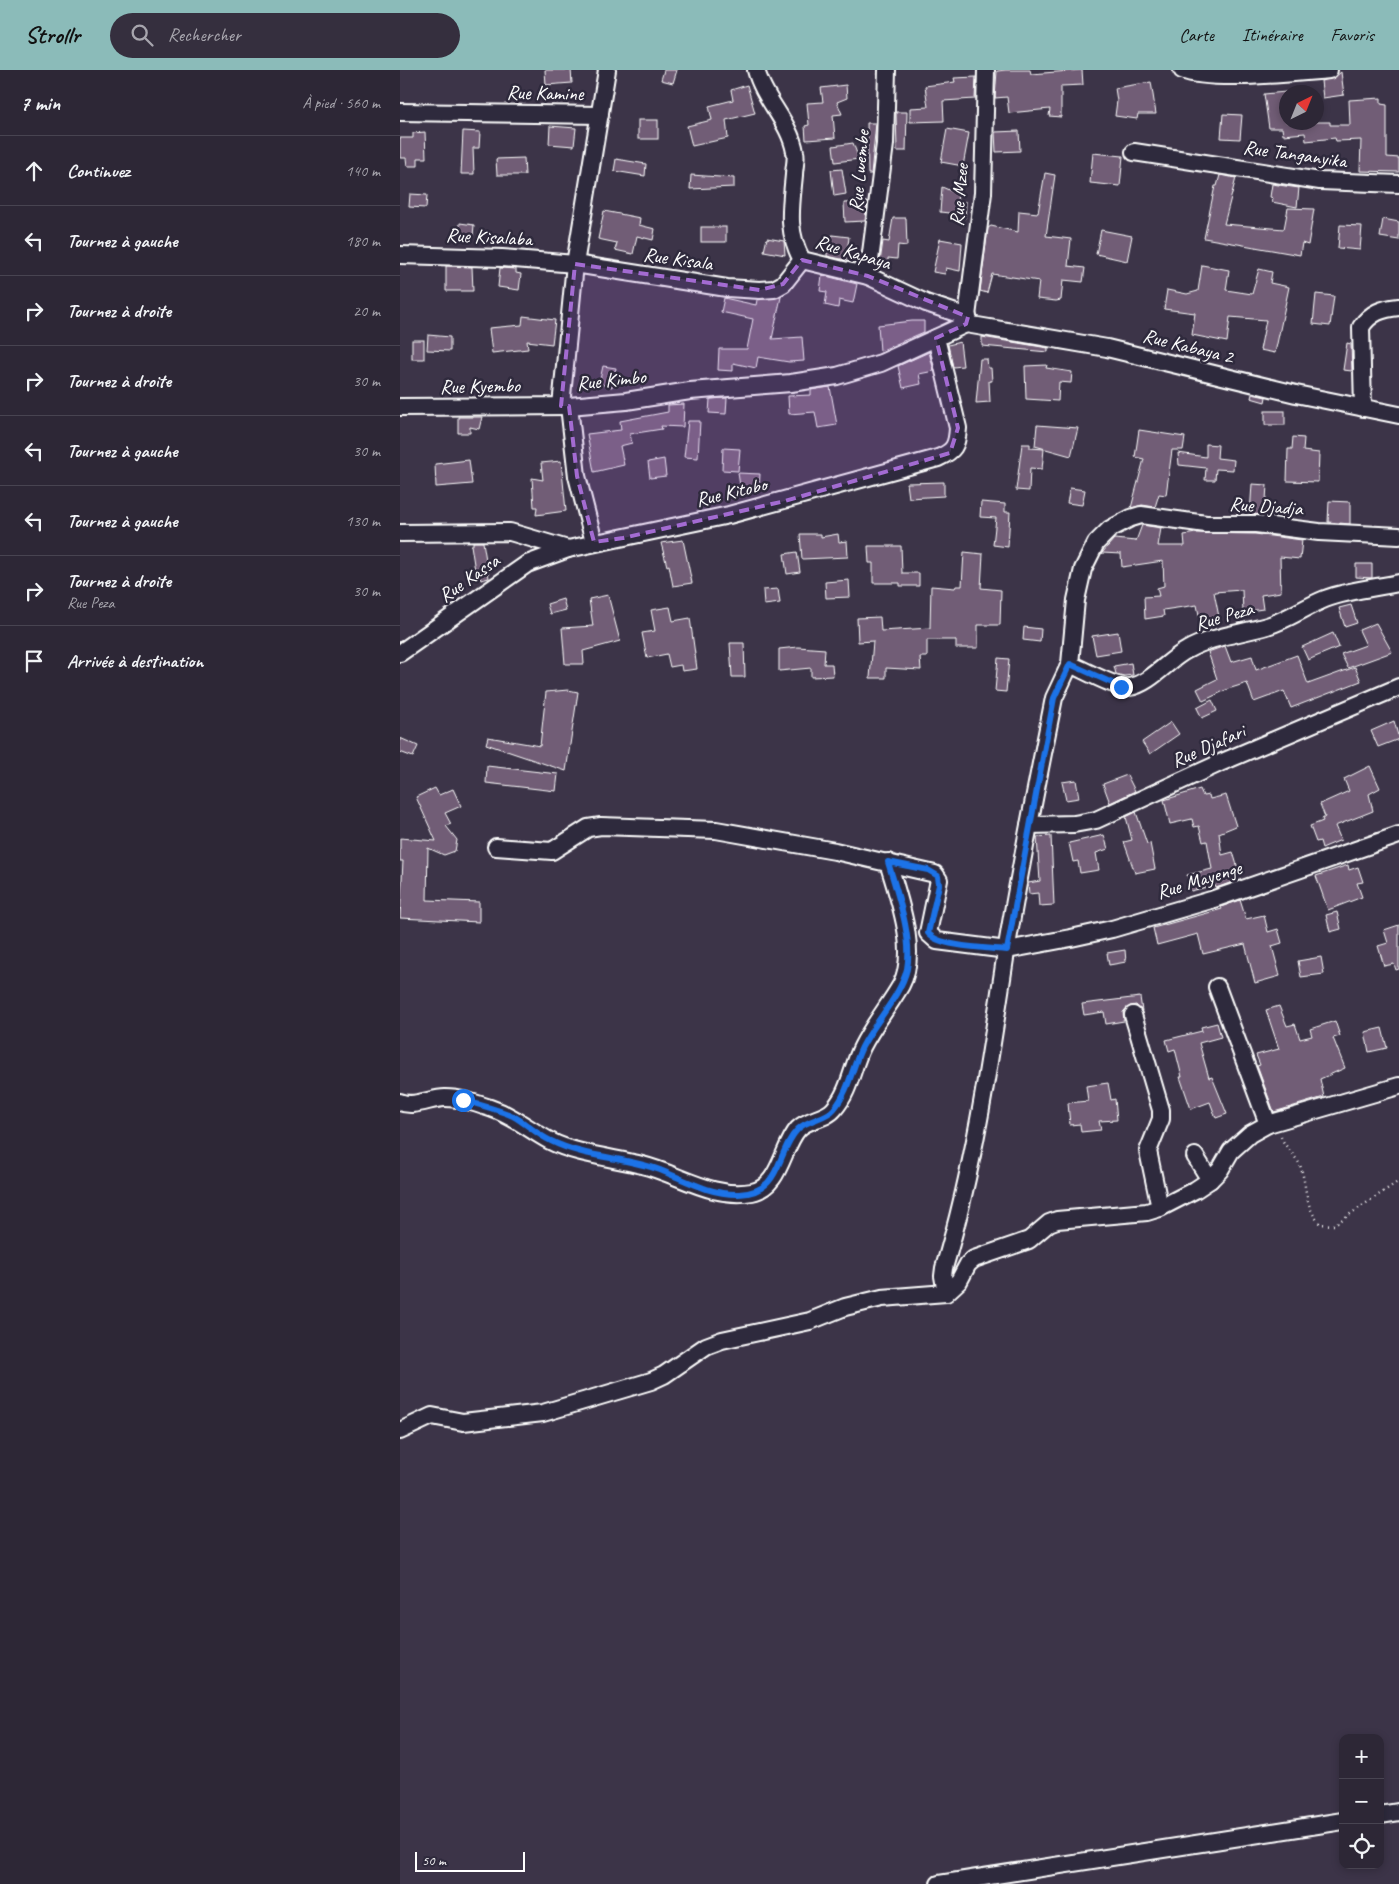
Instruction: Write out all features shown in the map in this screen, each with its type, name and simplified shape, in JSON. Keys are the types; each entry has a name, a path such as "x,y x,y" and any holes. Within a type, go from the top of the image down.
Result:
{"street":[{"name":"Rue Kimbo","path":"607,70 575,264 565,406 626,401 690,391 791,383 838,376 881,363 936,338 967,320"},
{"name":"Rue Kapaya","path":"756,70 758,80 792,137 796,154 790,230 793,245 802,260 868,276 967,320"},
{"name":"Rue Lwembe","path":"868,276 885,144 887,70"},
{"name":"Rue Mzee","path":"967,320 983,193 986,70"},
{"path":"1182,70 1193,74 1220,75 1329,70"},
{"name":"Rue Kamine","path":"400,112 600,115"},
{"name":"Rue Tanganyika","path":"1134,152 1320,181 1399,184"},
{"name":"Rue Kisalaba","path":"400,255 502,258 575,264"},
{"name":"Rue Kisala","path":"575,264 727,288 774,289 783,284 802,260"},
{"path":"1363,408 1361,327 1373,313 1385,308 1399,307"},
{"name":"Rue Kabaya 2","path":"967,320 1107,348 1399,415"},
{"name":"Rue Kitobo","path":"400,533 510,532 568,548 623,538 785,501 915,465 950,453 957,441 958,428 936,338"},
{"path":"565,406 577,476 594,542"},
{"name":"Rue Kyembo","path":"400,407 565,406"},
{"name":"Rue Djadja","path":"1070,664 1076,600 1083,569 1096,543 1110,529 1131,518 1141,515 1206,524 1256,524 1319,532 1399,536"},
{"name":"Rue Kassa","path":"400,653 527,564 568,548"},
{"name":"Rue Peza","path":"1070,664 1121,687 1131,687 1149,677 1186,650 1205,642 1226,634 1266,626 1284,620 1325,599 1349,592 1399,583"},
{"path":"946,1293 943,1276 944,1268 967,1181 984,1102 1007,950 1054,698 1070,664"},
{"name":"Rue Djafari","path":"1029,825 1074,824 1096,820 1220,763 1399,686"},
{"path":"400,1102 423,1103 443,1098 463,1100 514,1117 551,1142 659,1170 699,1187 738,1194 755,1192 769,1182 782,1162 790,1141 799,1128 833,1111 844,1096 862,1048 901,984 907,970 908,953 902,913 888,862 716,830 601,826 588,828 552,851 496,847"},
{"name":"Rue Mayenge","path":"888,862 928,870 938,876 939,885 928,933 932,938 942,942 1007,950 1112,928 1210,900 1399,835"},
{"path":"1217,987 1268,1124"},
{"path":"1133,1015 1161,1110 1161,1119 1148,1151 1160,1208"},
{"path":"400,1431 432,1416 463,1422 543,1413 664,1376 706,1346 722,1340 810,1321 845,1307 882,1298 946,1293 959,1281 968,1264 974,1259 1029,1240 1049,1223 1057,1220 1147,1212 1160,1208 1210,1180 1220,1170 1231,1151 1250,1134 1268,1124 1399,1086"},
{"path":"1195,1156 1210,1180"},
{"path":"1384,1814 1399,1812"},
{"path":"939,1884 1339,1822"}],"path":[{"path":"1268,1124 1278,1131 1287,1149 1299,1163 1310,1212 1320,1224 1334,1225 1399,1181"}],"highlighted area":[{"path":"802,260 868,276 968,317 966,324 936,338 958,428 950,453 785,501 623,538 594,542 577,476 569,406 561,406 575,264 760,290 783,284"}],"building":[{"path":"545,70 571,70 572,83 546,85"},
{"path":"664,70 677,70 673,83 661,80"},
{"path":"1030,70 1031,74 1082,70 1083,85 1061,86 1061,117 1049,116 1050,109 1009,113 1007,97 995,98 997,71"},
{"path":"1341,72 1344,95 1324,98 1324,85 1321,85 1321,81 1334,78"},
{"path":"976,77 975,99 943,101 944,121 910,122 910,108 928,107 925,86 955,82 954,78"},
{"path":"1151,82 1156,114 1138,114 1137,119 1115,116 1117,101 1115,88"},
{"path":"747,85 755,113 726,120 728,138 692,146 687,126 712,120 709,106 733,100 731,90"},
{"path":"846,85 847,98 837,102 842,114 833,115 835,138 806,140 805,126 809,125 807,103 823,102 821,88"},
{"path":"1279,93 1279,128 1269,128 1264,94"},
{"path":"1381,98 1381,104 1387,105 1387,157 1399,158 1399,172 1360,171 1361,140 1336,141 1335,138 1306,141 1305,133 1283,135 1282,130 1324,130 1324,122 1330,122 1330,125 1350,125 1349,100"},
{"path":"896,112 907,112 906,151 897,151"},
{"path":"1223,114 1242,115 1240,139 1221,138"},
{"path":"638,120 658,120 658,139 638,139"},
{"path":"867,123 876,123 871,174 868,174"},
{"path":"550,126 576,128 574,146 549,144"},
{"path":"947,129 969,133 963,166 941,162"},
{"path":"463,131 480,132 479,148 473,148 474,174 461,174"},
{"path":"1019,131 1020,151 996,152 995,132"},
{"path":"425,132 426,158 418,158 418,166 407,166 406,158 400,158 400,138 413,138 413,133"},
{"path":"853,143 859,159 835,162 833,146"},
{"path":"1093,153 1123,156 1120,186 1090,183"},
{"path":"524,158 525,175 497,175 496,159"},
{"path":"616,159 646,164 645,176 614,171"},
{"path":"842,169 846,194 834,196 831,170"},
{"path":"1045,173 1055,175 1046,236 1071,239 1068,266 1085,268 1083,282 1063,280 1061,300 1056,301 1037,299 1039,281 992,274 987,293 980,291 988,228 991,226 1018,232 1019,211 1038,213"},
{"path":"691,175 734,178 734,187 690,189"},
{"path":"1220,175 1236,178 1224,224 1284,229 1288,208 1314,209 1308,245 1302,243 1300,255 1204,238 1215,186 1217,186"},
{"path":"1272,184 1299,188 1297,207 1272,202 1273,198 1270,197"},
{"path":"942,187 958,194 957,201 966,202 965,218 949,216 949,213 940,212"},
{"path":"410,194 427,195 426,208 409,207"},
{"path":"867,202 865,221 845,222 844,203"},
{"path":"604,211 640,218 639,225 655,229 653,240 637,236 633,254 615,250 617,243 598,239"},
{"path":"893,218 906,218 907,246 898,245 897,259 888,258 888,263 880,262 883,241 889,242"},
{"path":"1383,219 1399,222 1399,240 1380,237"},
{"path":"460,223 474,225 473,236 459,234"},
{"path":"1340,225 1362,226 1360,250 1338,248"},
{"path":"701,227 726,227 726,242 701,242"},
{"path":"1101,230 1132,236 1127,261 1096,254"},
{"path":"832,235 849,237 846,260 827,256 827,249 830,249"},
{"path":"767,238 784,241 785,255 764,251"},
{"path":"940,239 962,243 960,271 946,268 945,274 933,272"},
{"path":"1202,265 1229,270 1226,290 1252,294 1259,269 1272,272 1270,283 1289,287 1275,353 1260,350 1266,320 1230,317 1227,342 1192,335 1195,313 1164,309 1167,290 1187,294 1198,291"},
{"path":"446,266 472,267 473,291 446,291"},
{"path":"500,268 516,269 516,273 521,274 519,290 498,287"},
{"path":"822,275 857,284 853,303 839,300 838,308 825,305 827,292 820,291"},
{"path":"1316,294 1334,296 1330,326 1313,324"},
{"path":"781,297 772,339 802,337 804,361 789,362 758,357 756,368 733,363 733,371 718,370 719,349 747,349 753,319 721,312 724,298 756,305 757,300"},
{"path":"523,316 555,320 552,344 527,341 528,349 492,353 489,328 522,325"},
{"path":"924,321 924,332 880,351 878,325"},
{"path":"428,335 450,337 450,351 427,350"},
{"path":"982,337 1048,348 1048,352 982,346"},
{"path":"412,340 424,340 424,359 412,359"},
{"path":"960,342 963,366 953,367 948,345"},
{"path":"1347,343 1351,344 1352,371 1343,370"},
{"path":"929,352 934,371 919,374 921,384 903,388 898,366"},
{"path":"980,359 987,359 988,368 991,368 992,381 989,381 990,402 976,403"},
{"path":"1047,365 1046,368 1072,372 1071,383 1059,382 1058,401 1026,399 1025,366"},
{"path":"603,366 616,368 612,387 599,384"},
{"path":"830,387 837,425 818,428 815,412 789,414 788,396 811,395 811,390"},
{"path":"1252,394 1266,397 1265,402 1251,398"},
{"path":"727,398 726,414 709,413 710,399"},
{"path":"684,404 683,427 661,426 662,429 630,434 632,443 620,446 624,465 594,472 587,434 621,430 620,421 668,412 668,405"},
{"path":"1265,411 1285,411 1285,425 1265,425"},
{"path":"458,417 482,417 479,429 470,427 470,433 458,433"},
{"path":"688,421 700,421 698,458 684,457"},
{"path":"1037,425 1078,428 1071,456 1035,446"},
{"path":"1139,430 1185,437 1183,450 1172,450 1166,495 1159,494 1155,507 1142,505 1131,508 1144,459 1135,457"},
{"path":"1293,437 1304,438 1303,451 1319,453 1318,482 1287,481 1288,449 1292,449"},
{"path":"1022,444 1030,444 1030,448 1044,449 1042,469 1030,468 1029,491 1016,490"},
{"path":"1206,444 1218,445 1217,458 1234,460 1233,470 1216,469 1215,480 1205,480 1206,468 1179,465 1178,453 1206,457"},
{"path":"723,448 740,449 738,471 722,470"},
{"path":"664,459 666,476 650,478 648,462"},
{"path":"469,460 472,484 436,487 435,464"},
{"path":"561,461 566,511 536,515 537,507 534,507 532,478 543,480 541,463"},
{"path":"738,473 760,474 759,491 741,492"},
{"path":"944,482 944,496 909,498 907,483"},
{"path":"1252,484 1267,485 1265,515 1250,514"},
{"path":"1070,488 1085,490 1082,505 1067,503"},
{"path":"1329,501 1350,502 1350,524 1328,522"},
{"path":"981,502 1005,504 1005,512 1010,512 1008,547 993,545 996,518 980,517"},
{"path":"1142,525 1161,528 1158,546 1185,546 1184,535 1196,533 1255,534 1302,540 1300,559 1280,557 1281,592 1261,595 1263,609 1243,612 1242,590 1214,592 1219,617 1200,620 1197,605 1163,610 1164,616 1145,619 1144,597 1159,596 1157,588 1164,586 1163,561 1122,567 1121,554 1102,553 1114,539 1136,541"},
{"path":"800,534 821,534 821,537 838,534 839,542 847,541 848,557 802,559"},
{"path":"683,540 692,583 673,586 669,565 667,566 661,543"},
{"path":"473,542 483,542 489,578 481,580 480,577 476,577 471,545 473,545"},
{"path":"868,546 901,546 902,573 919,573 919,586 900,586 900,583 873,583 873,563 869,563"},
{"path":"797,552 800,572 787,574 784,554"},
{"path":"964,552 983,554 981,588 1001,590 1000,625 978,625 978,648 956,648 956,640 927,640 927,657 920,657 921,670 886,668 886,678 870,678 873,641 858,642 857,618 880,617 881,631 930,628 931,586 955,588 956,586 962,586"},
{"path":"1356,564 1372,564 1372,578 1356,577"},
{"path":"849,580 850,597 826,598 825,582"},
{"path":"778,589 780,603 764,605 763,590"},
{"path":"608,595 620,641 583,651 584,664 565,664 562,628 593,626 589,599"},
{"path":"563,599 566,610 550,614 547,604"},
{"path":"1351,605 1357,623 1345,627 1339,608"},
{"path":"670,607 673,621 690,618 697,669 682,671 681,665 670,667 667,654 647,658 642,633 655,631 651,610"},
{"path":"1376,623 1392,652 1348,668 1341,654 1366,645 1359,630"},
{"path":"1024,627 1041,629 1040,642 1023,640"},
{"path":"1118,632 1121,651 1096,655 1092,636"},
{"path":"1333,633 1339,647 1308,660 1302,647"},
{"path":"730,643 744,643 745,677 732,677"},
{"path":"1225,646 1231,662 1252,656 1256,670 1297,655 1308,684 1355,667 1361,681 1291,708 1284,691 1254,702 1247,683 1228,689 1203,701 1197,689 1217,679 1208,652"},
{"path":"798,647 825,649 824,664 832,664 833,676 811,677 811,668 779,671 779,649"},
{"path":"998,658 1009,659 1006,692 995,691"},
{"path":"1131,663 1133,675 1124,676 1116,674 1114,666"},
{"path":"568,690 578,692 566,771 486,744 488,737 540,746 546,692"},
{"path":"1212,700 1217,711 1202,718 1197,708"},
{"path":"1394,721 1399,739 1378,747 1371,731"},
{"path":"1171,722 1179,734 1150,754 1142,742"},
{"path":"400,738 418,746 413,757 400,752"},
{"path":"487,766 558,774 556,791 486,783"},
{"path":"1370,766 1380,788 1369,794 1373,811 1335,826 1341,840 1322,848 1320,841 1316,842 1310,826 1323,821 1322,819 1325,817 1320,804 1349,791 1344,779"},
{"path":"1127,775 1135,791 1110,803 1103,784"},
{"path":"1076,780 1079,798 1066,800 1062,782"},
{"path":"435,788 439,795 453,789 461,806 445,813 451,824 446,826 457,840 455,851 444,855 428,848 427,900 479,902 479,922 400,918 403,861 400,861 400,838 436,841 416,797"},
{"path":"1200,789 1203,796 1209,795 1210,799 1226,795 1236,826 1219,833 1222,855 1233,852 1239,872 1233,874 1235,881 1216,888 1215,885 1191,891 1187,875 1212,869 1207,841 1203,842 1199,826 1194,827 1192,819 1170,824 1164,800"},
{"path":"1136,812 1147,844 1150,843 1155,869 1135,873 1124,842 1132,840 1126,817"},
{"path":"1104,835 1108,849 1096,853 1099,870 1080,873 1078,861 1073,862 1069,843"},
{"path":"1051,836 1054,905 1039,906 1038,893 1029,894 1028,883 1040,881 1037,837"},
{"path":"1348,865 1349,870 1358,867 1363,882 1357,883 1362,897 1328,910 1316,876"},
{"path":"1240,900 1246,919 1264,915 1268,932 1278,929 1282,943 1272,946 1280,976 1255,983 1245,944 1203,954 1198,934 1157,945 1153,928 1222,909 1221,907"},
{"path":"1337,912 1341,929 1330,932 1326,915"},
{"path":"1399,925 1399,969 1396,970 1394,964 1384,966 1378,946 1388,943 1384,930"},
{"path":"1125,950 1126,962 1109,965 1107,953"},
{"path":"1321,957 1324,974 1301,977 1298,961"},
{"path":"1140,997 1142,1011 1136,1005 1130,1006 1123,1012 1124,1021 1106,1024 1104,1012 1084,1015 1082,1004"},
{"path":"1279,1006 1287,1026 1295,1024 1300,1039 1312,1036 1310,1029 1335,1021 1340,1036 1333,1038 1345,1068 1320,1079 1324,1097 1274,1112 1257,1066 1260,1065 1256,1055 1279,1049 1266,1010"},
{"path":"1217,1023 1221,1037 1199,1043 1209,1078 1212,1077 1227,1114 1216,1118 1210,1102 1191,1109 1180,1077 1182,1077 1175,1049 1169,1051 1166,1040 1202,1031 1201,1027"},
{"path":"1382,1028 1387,1048 1369,1052 1365,1032"},
{"path":"1108,1083 1111,1100 1115,1099 1117,1120 1099,1121 1101,1130 1081,1132 1080,1124 1070,1125 1068,1103 1088,1101 1086,1086"}],"route":[{"path":"463,1100 514,1117 551,1142 607,1158 641,1164 699,1187 738,1194 755,1192 769,1182 782,1162 790,1141 799,1128 833,1111 844,1096 862,1048 901,984 907,970 908,953 902,913 888,862 928,870 938,876 939,885 928,933 932,938 942,942 1007,950 1054,698 1060,683 1070,664 1121,687"}]}
